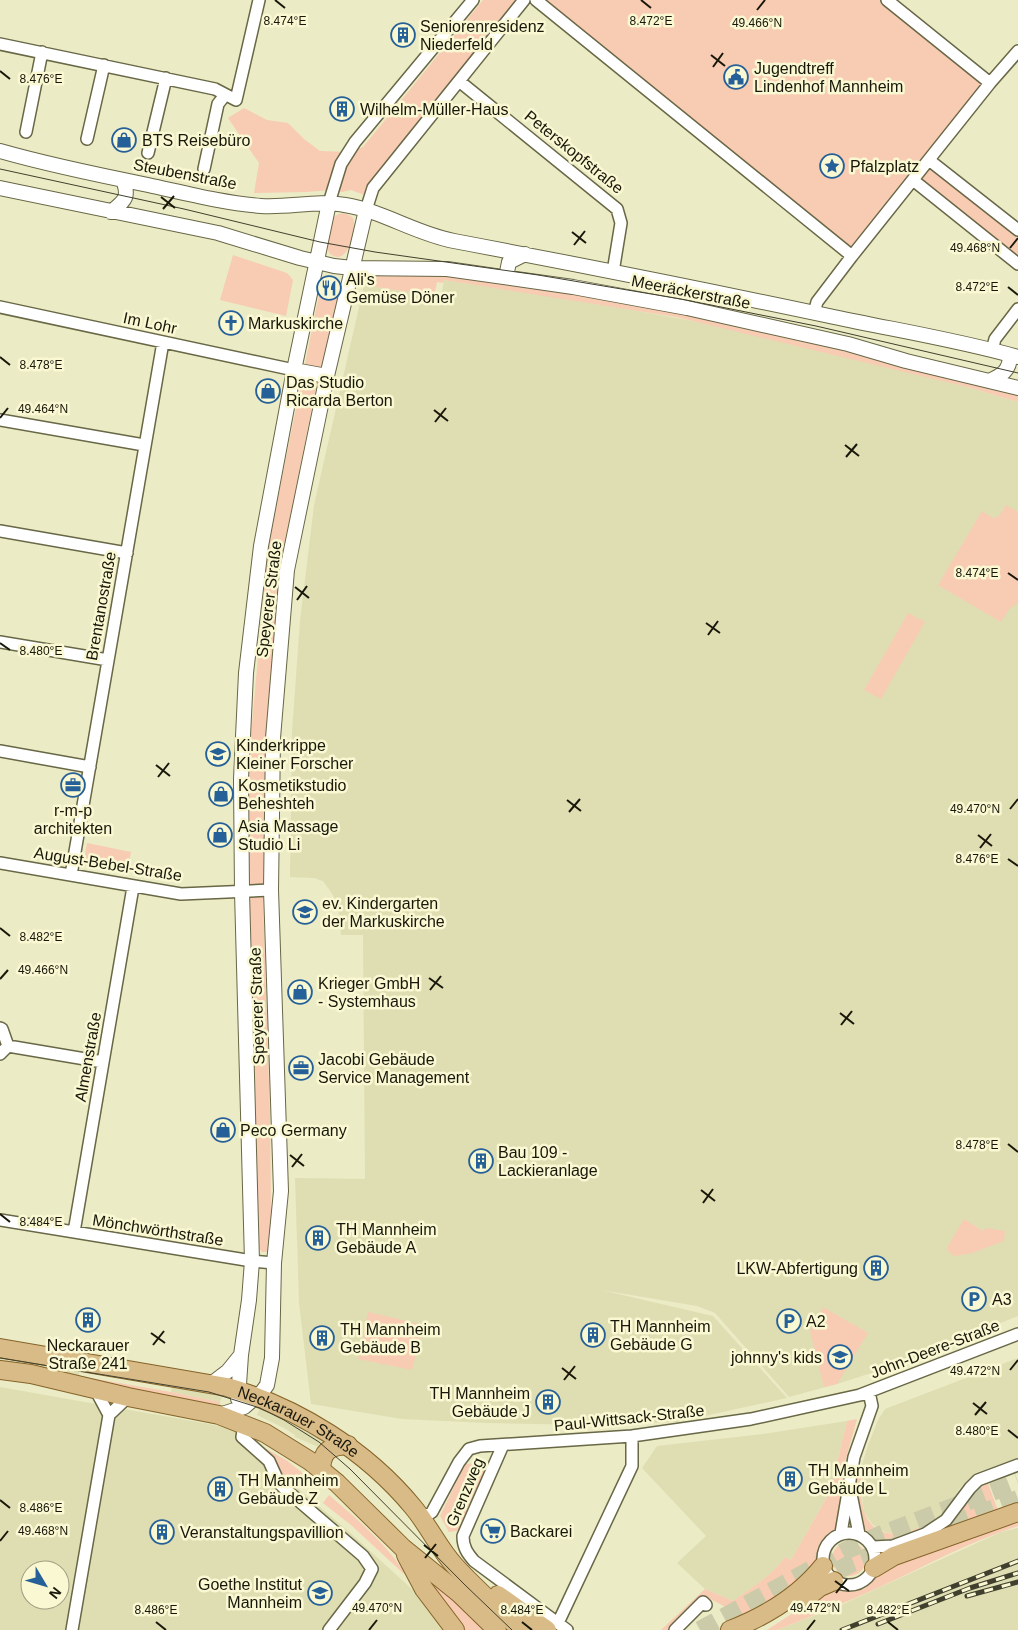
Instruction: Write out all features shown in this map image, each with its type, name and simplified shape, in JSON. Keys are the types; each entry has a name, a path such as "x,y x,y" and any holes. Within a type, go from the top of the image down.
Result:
{"main road":[{"name":"Neckarauer Straße","path":"0,1348 238,1390 262,1391 278,1406 348,1445 397,1488 454,1565 521,1630"},
{"name":"Neckarauer Straße","path":"0,1370 31,1374 128,1397 219,1415 242,1416 286,1445 337,1483 403,1548 460,1594 497,1630"},
{"path":"321,1470 322,1458 329,1450 348,1445"},
{"path":"397,1488 410,1497 426,1516 457,1561 469,1573 558,1628"},
{"path":"874,1568 894,1556 1018,1512"},
{"path":"403,1548 424,1589 455,1630"},
{"path":"730,1630 773,1610 803,1588 823,1566"},
{"path":"756,1630 784,1615 820,1587 834,1581"}],"street":[{"path":"0,44 215,89 236,100 259,0"},
{"name":"Speyerer Straße","path":"242,1416 238,1390 252,1261 242,892 241,779 246,673 261,546 315,263 328,203 341,164 355,142 474,0"},
{"name":"Speyerer Straße","path":"262,1391 272,1358 274,1263 281,1191 271,890 273,738 287,570 327,376 366,210 373,188 524,0"},
{"path":"536,0 852,256"},
{"path":"887,0 990,83"},
{"path":"814,313 817,302 852,256 990,83 1018,51"},
{"path":"26,132 42,52"},
{"path":"87,139 104,65"},
{"path":"148,153 166,78"},
{"name":"Peterskopfstraße","path":"459,81 617,209 621,223 613,272"},
{"path":"204,169 218,104 225,95"},
{"name":"Steubenstraße","path":"0,151 27,159 124,180 262,206 328,203 366,210"},
{"path":"929,160 1018,230"},
{"path":"110,212 123,203 126,196 124,180"},
{"path":"913,180 1018,264"},
{"path":"0,188 218,233 315,263 352,268"},
{"name":"Meeräckerstraße","path":"366,210 436,237 814,313 1014,356"},
{"path":"506,277 509,262 526,254"},
{"name":"Meeräckerstraße","path":"352,268 447,269 626,296 721,314 848,344 906,361 1018,388"},
{"name":"Im Lohr","path":"0,307 294,370"},
{"path":"992,350 995,339 1018,309"},
{"name":"Brentanostraße","path":"71,875 163,342"},
{"path":"989,381 1002,375 1007,370 1014,356"},
{"path":"294,370 327,376"},
{"path":"0,420 144,445"},
{"path":"0,531 127,553"},
{"path":"0,642 108,660"},
{"path":"0,751 90,767"},
{"name":"August-Bebel-Straße","path":"0,863 181,894 271,890"},
{"name":"Almenstraße","path":"74,1232 133,887"},
{"path":"0,1028 2,1029 4,1050 103,1062"},
{"name":"Mönchwörthstraße","path":"0,1220 252,1261"},
{"path":"252,1261 274,1263"},
{"name":"John-Deere-Straße","path":"841,1534 854,1457 872,1406 870,1392 1018,1334"},
{"path":"211,1384 228,1372 241,1355"},
{"path":"95,1389 109,1415"},
{"path":"262,1391 242,1416 242,1437 269,1461 285,1490 363,1556 372,1569 365,1583 329,1630"},
{"name":"Paul-Wittsack-Straße","path":"426,1516 432,1512 459,1462 469,1449 480,1446 632,1436 751,1419 870,1392"},
{"path":"72,1630 109,1415 128,1397"},
{"path":"558,1628 632,1466 632,1436"},
{"name":"Grenzweg","path":"503,1445 463,1536 463,1545 466,1551 482,1567 558,1628"},
{"path":"873,1547 893,1546 925,1534 946,1520 978,1480 1018,1465"},
{"name":"John-Deere-Straße","path":"850,1484 859,1534"},
{"path":"847,1532 859,1534 873,1547 875,1554 874,1568 864,1581 857,1584 849,1585 834,1581 829,1577 823,1566 822,1558 828,1543 841,1534 847,1532"},
{"path":"675,1630 703,1602 706,1605"}],"shaded area":[{"path":"483,0 524,0 367,196 351,190 342,192 332,190 254,193 259,163 228,118 244,108 267,120 288,123 304,139 320,151 348,152 363,147"},
{"name":"Pfalzplatz","path":"540,0 887,0 990,83 930,160 1018,230 1018,264 913,180 853,253"},
{"path":"343,213 353,218 354,228 349,247 342,256 337,257 331,255 328,251 328,240 333,219"},
{"path":"233,255 287,273 293,280 286,316 220,300"},
{"path":"448,272 662,305 1018,392 1018,402 971,388 676,317 444,280 443,283 437,282 434,296 364,285 365,275 377,273"},
{"path":"444,280 573,299 720,326 971,388 1018,402 1018,1316 890,1367 789,1397 715,1313 697,1306 601,1290 713,1316 787,1398 677,1422 590,1425 402,1419 311,1404 299,1303 295,1178 365,1179 363,935 341,935 340,917 333,895 323,881 314,878 290,877 292,731 300,621 314,505 364,285 441,297"},
{"path":"320,290 341,296 318,378 280,567 266,736 263,897 270,1116 271,1216 268,1250 262,1252 259,1248 247,898 248,769 268,546"},
{"path":"1006,505 1018,512 1018,603 1010,608 1001,622 938,585 982,511 993,518 999,516"},
{"path":"908,613 925,622 881,699 864,690"},
{"path":"87,843 131,852 127,874 83,865"},
{"path":"964,1219 983,1231 986,1228 1005,1231 1004,1241 972,1253 954,1256 948,1251 948,1246"},
{"path":"823,1307 868,1333 837,1384 824,1387 810,1331"},
{"path":"368,1312 424,1325 412,1370 358,1359"},
{"path":"0,1354 80,1367 79,1377 0,1364"},
{"path":"1018,1358 1018,1458 975,1473 959,1489 946,1513 925,1526 905,1533 895,1534 885,1532 873,1525 865,1514 863,1506 861,1468 878,1420 885,1409"},
{"path":"79,1376 220,1402 220,1405 143,1391"},
{"path":"173,1383 223,1394 220,1402 171,1392"},
{"path":"0,1387 209,1424 238,1431 290,1482 346,1529 414,1591 444,1630 0,1630"},
{"path":"261,1406 297,1424 325,1443 321,1448 295,1437 295,1435 284,1428 257,1415"},
{"path":"857,1419 842,1473 844,1485 837,1527 821,1544 817,1561 810,1575 746,1618 703,1595 668,1630 661,1630 705,1589 733,1601 768,1576 785,1557 791,1560 830,1492 847,1421"},
{"path":"847,1421 830,1492 791,1560 785,1557 780,1565 766,1578 733,1601 705,1589 677,1563 706,1536 642,1468 657,1446 763,1434"},
{"path":"261,1446 286,1460 318,1485 292,1489"},
{"path":"491,1462 462,1530 449,1532 440,1516 465,1464"},
{"path":"860,1468 863,1509 872,1525 881,1531 903,1533 926,1525 946,1513 933,1526 891,1543 877,1541 862,1527 858,1509 857,1482"},
{"path":"987,1481 999,1513 935,1536 972,1490"},
{"path":"329,1495 380,1541 404,1574 351,1525 323,1503"},
{"path":"1018,1517 1018,1526 966,1546 830,1609 777,1630 767,1630 830,1587 846,1590 859,1588 872,1580 880,1570"},
{"path":"1018,1528 1018,1630 777,1630 839,1606 1001,1532"},
{"path":"849,1542 861,1547 866,1559 861,1571 849,1576 837,1571 832,1559 837,1547"},
{"path":"432,1583 484,1630 460,1630 428,1585"}],"tunnel":[{"path":"700,1630 847,1550 880,1535 1018,1482"},
{"path":"926,1534 1018,1499"},
{"path":"814,1584 852,1563 901,1544"}],"tram line":[{"path":"0,169 184,209 320,242 681,299 816,326 1018,373"},
{"path":"0,1358 209,1392 260,1408 284,1420 319,1442 350,1469 512,1630"}],"railway":[{"path":"842,1630 1018,1561"},
{"path":"878,1624 970,1588 1018,1573"},
{"path":"967,1596 1018,1582"}],"place":[{"name":"Seniorenresidenz Niederfeld","path":"403,35"},
{"name":"Jugendtreff Lindenhof Mannheim","path":"736,77"},
{"name":"Wilhelm-Müller-Haus","path":"342,109"},
{"name":"BTS Reisebüro","path":"124,140"},
{"name":"Pfalzplatz","path":"832,166"},
{"name":"Ali's Gemüse Döner","path":"329,288"},
{"name":"Markuskirche","path":"231,323"},
{"name":"Das Studio Ricarda Berton","path":"268,391"},
{"name":"Kinderkrippe Kleiner Forscher","path":"218,754"},
{"name":"r-m-p architekten","path":"73,785"},
{"name":"Kosmetikstudio Beheshteh","path":"221,794"},
{"name":"Asia Massage Studio Li","path":"220,835"},
{"name":"ev. Kindergarten der Markuskirche","path":"305,912"},
{"name":"Krieger GmbH - Systemhaus","path":"300,992"},
{"name":"Jacobi Gebäude Service Management","path":"301,1068"},
{"name":"Peco Germany","path":"223,1130"},
{"name":"Bau 109 - Lackieranlage","path":"481,1161"},
{"name":"TH Mannheim Gebäude A","path":"318,1238"},
{"name":"LKW-Abfertigung","path":"876,1268"},
{"name":"A3","path":"974,1299"},
{"name":"Neckarauer Straße 241","path":"88,1320"},
{"name":"A2","path":"789,1321"},
{"name":"TH Mannheim Gebäude G","path":"593,1335"},
{"name":"TH Mannheim Gebäude B","path":"322,1338"},
{"name":"johnny's kids","path":"840,1357"},
{"name":"TH Mannheim Gebäude J","path":"548,1402"},
{"name":"TH Mannheim Gebäude L","path":"790,1479"},
{"name":"TH Mannheim Gebäude Z","path":"220,1489"},
{"name":"Backarei","path":"493,1531"},
{"name":"Veranstaltungspavillion","path":"162,1532"},
{"name":"Goethe Institut Mannheim","path":"320,1593"}]}
